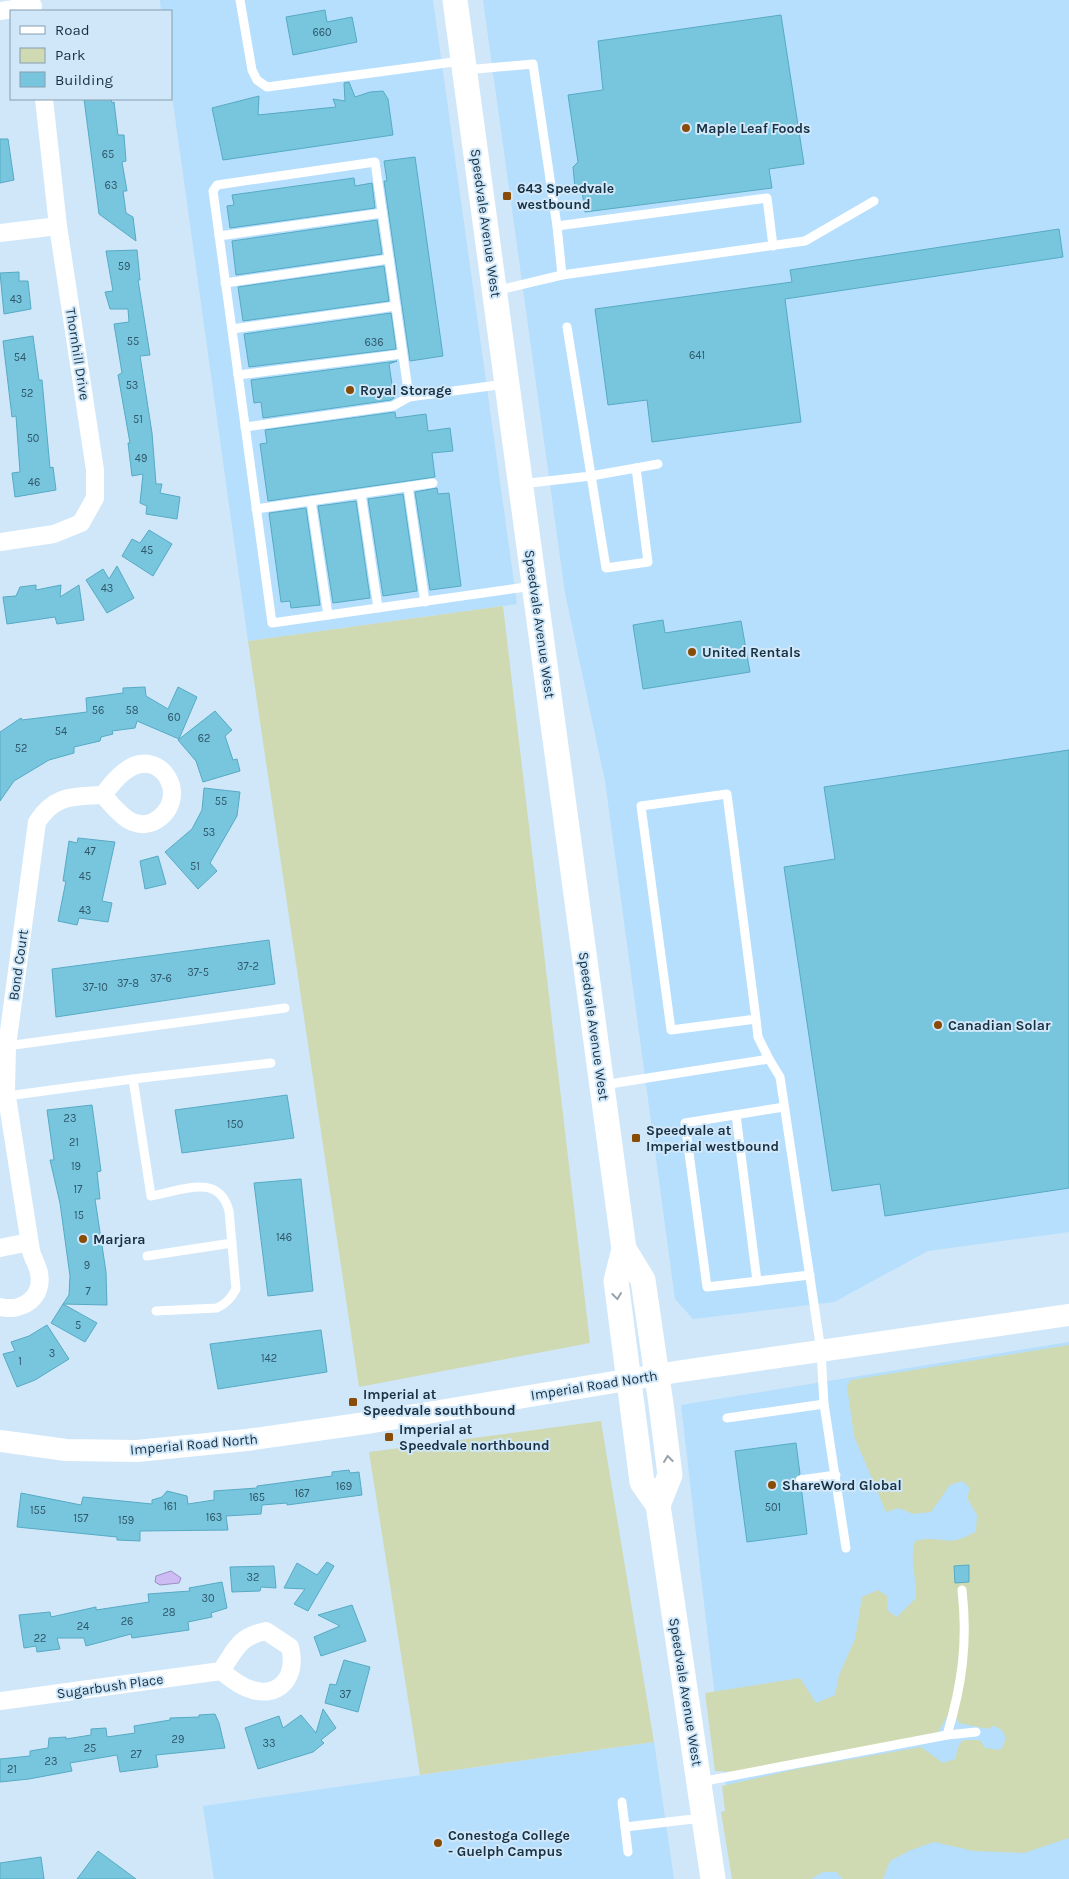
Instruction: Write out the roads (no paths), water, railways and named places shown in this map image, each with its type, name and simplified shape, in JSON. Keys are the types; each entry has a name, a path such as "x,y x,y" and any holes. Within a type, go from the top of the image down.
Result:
{"main road":[{"name":"Speedvale Avenue West","path":"455,0 624,1249 616,1281 642,1482 658,1505 713,1879"},
{"name":"Speedvale Avenue West","path":"624,1249 643,1280 657,1375 670,1475 658,1505"}],"street":[{"path":"0,11 33,6"},
{"name":"Thornhill Drive","path":"0,542 54,534 80,522 96,498 95,470 58,226 44,100"},
{"path":"0,233 58,226"},
{"name":"Bond Court","path":"0,1307 10,1309 22,1306 31,1301 38,1292 39,1271 30,1252 5,1115 8,1046 37,822 50,805 60,800 69,797 102,795"},
{"path":"0,1248 29,1242"},
{"name":"Imperial Road North","path":"0,1441 66,1450 137,1451 247,1440 373,1422 628,1379 1069,1315"},
{"name":"Sugarbush Place","path":"0,1701 221,1671"}],"lane":[{"path":"240,0 252,70 257,80 267,87 464,65 533,64 557,226 562,275"},
{"path":"409,397 375,162 217,185 213,191 272,623 535,586"},
{"path":"557,226 767,198 773,246"},
{"path":"495,291 562,275 805,241 874,201"},
{"path":"219,236 382,213"},
{"path":"225,283 389,259"},
{"path":"232,329 396,306"},
{"path":"567,327 606,568 648,562 636,468"},
{"path":"238,375 402,354"},
{"path":"245,427 393,406 409,397 508,384"},
{"path":"521,484 591,476 658,464"},
{"path":"256,509 433,483"},
{"path":"408,487 425,602"},
{"path":"361,494 378,608"},
{"path":"311,501 328,615"},
{"path":"756,1019 671,1030 641,806 727,794 756,1019 758,1037 780,1077 821,1351 824,1404 846,1548"},
{"path":"8,1046 285,1008"},
{"path":"602,1085 769,1059"},
{"path":"7,1096 271,1063"},
{"path":"133,1079 151,1196 208,1186 220,1191 226,1200 229,1211 236,1289 225,1304 217,1308 156,1311"},
{"path":"784,1107 685,1123 707,1287 810,1275"},
{"path":"736,1115 757,1281"},
{"path":"147,1256 232,1243"},
{"path":"726,1418 824,1404"},
{"path":"800,1480 836,1475"},
{"path":"947,1735 959,1696 964,1655 962,1590"},
{"path":"700,1782 947,1735 976,1732"},
{"path":"622,1802 628,1852"},
{"path":"625,1827 705,1818"}],"place":[{"name":"Maple Leaf Foods","path":"686,128"},
{"name":"643 Speedvale westbound","path":"507,196"},
{"name":"Royal Storage","path":"350,390"},
{"name":"United Rentals","path":"692,652"},
{"name":"Canadian Solar","path":"938,1025"},
{"name":"Speedvale at Imperial westbound","path":"636,1138"},
{"name":"Marjara","path":"83,1239"},
{"name":"Imperial at Speedvale southbound","path":"353,1402"},
{"name":"Imperial at Speedvale northbound","path":"389,1437"},
{"name":"ShareWord Global","path":"772,1485"},
{"name":"Conestoga College - Guelph Campus","path":"438,1843"}]}
